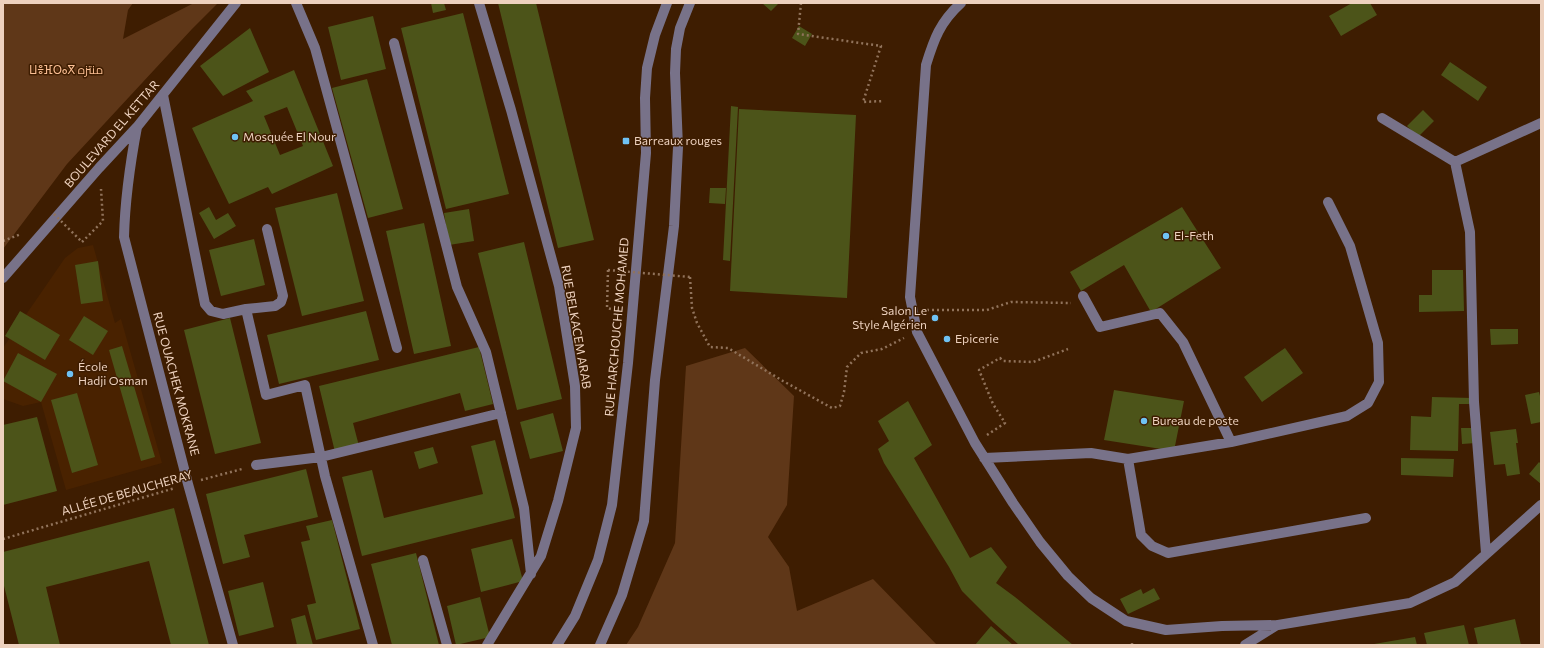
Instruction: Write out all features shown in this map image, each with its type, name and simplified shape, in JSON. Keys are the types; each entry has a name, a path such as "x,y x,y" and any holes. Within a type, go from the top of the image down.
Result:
{"street":[{"name":"BOULEVARD EL KETTAR","path":"3,278 99,168 137,127 236,3"},
{"path":"296,3 299,7 315,48 397,348"},
{"name":"RUE BELKACEM ARAB","path":"479,3 511,110 559,286 575,386 576,428 558,501 541,556 487,645"},
{"name":"RUE HARCHOUCHE MOHAMED","path":"557,645 575,616 598,560 612,505 628,363 646,153 645,98 648,68 655,35 667,3"},
{"path":"960,3 951,11 936,34 926,65 910,297 917,332 984,458 1040,542 1068,576 1091,598 1126,621 1166,630 1222,626 1278,625 1410,603 1455,582 1541,505"},
{"path":"600,645 622,595 644,521 655,380 674,226 678,147 675,73 676,50 680,28 689,5"},
{"path":"394,43 457,287 486,352 524,508 531,574"},
{"path":"163,95 205,304 211,311 223,314 275,306 281,302 283,296 267,229"},
{"path":"1382,118 1455,162 1470,232 1474,402 1486,553"},
{"path":"1455,162 1541,123"},
{"name":"RUE OUACHEK MOKRANE","path":"137,127 127,182 124,237 188,484 233,645"},
{"path":"984,458 1091,453 1128,459 1231,442 1347,416 1368,403 1379,382 1378,343 1350,246 1328,202"},
{"path":"1085,300 1100,327 1160,313 1183,342 1231,442"},
{"path":"246,310 266,395 304,385 325,476 373,645"},
{"path":"256,464 321,457 501,413"},
{"path":"1128,459 1141,535 1152,546 1168,553 1366,518"},
{"path":"423,560 447,645"},
{"path":"1245,645 1278,625"}],"path":[{"path":"802,3 798,34 881,46 863,102 884,101"},
{"path":"54,214 82,242 103,221 99,168"},
{"path":"3,241 21,234"},
{"path":"607,308 608,270 690,277 692,308 697,322 710,347 728,348 832,408 840,406 848,367 861,353 882,350 917,332"},
{"path":"926,310 987,310 1011,302 1085,300"},
{"path":"975,443 1005,423 993,404 978,370 1000,358 1003,361 1033,362 1068,349"},
{"name":"ALLÉE DE BEAUCHERAY","path":"3,539 256,464"}],"shaded area":[{"name":"École Hadji Osman","path":"93,245 115,323 121,319 162,463 66,490 41,402 23,406 3,399 3,348 65,258 78,248"}],"green space":[{"name":"ⵡⴻⴼⵔⴰⴳ منتزه","path":"3,3 133,3 128,10 123,39 194,3 218,3 67,164 3,249"},
{"path":"745,348 794,396 787,505 768,537 789,567 797,611 873,579 937,645 626,645 638,627 675,543 686,366"}],"building":[{"path":"431,3 444,3 446,10 433,13"},
{"path":"498,3 536,3 594,240 558,248"},
{"path":"762,3 779,3 771,11"},
{"path":"1352,3 1370,3 1377,15 1341,36 1329,16"},
{"path":"463,13 509,194 446,209 401,28"},
{"path":"373,16 386,69 341,80 328,27"},
{"path":"799,26 812,34 805,46 792,38"},
{"path":"250,28 269,72 223,96 200,66"},
{"path":"1450,62 1487,87 1478,101 1441,75"},
{"name":"Mosquée El Nour","path":"294,70 333,166 272,194 268,187 229,204 192,128 253,101 246,91","holes":["287,107 303,146 280,155 264,116"]},
{"path":"367,79 403,209 368,218 332,88"},
{"path":"731,106 738,107 730,261 723,260"},
{"path":"739,109 856,115 847,298 730,291"},
{"path":"1423,110 1434,121 1418,137 1407,126"},
{"path":"710,188 726,188 725,204 709,203"},
{"path":"337,193 364,301 302,316 275,208"},
{"path":"209,207 216,220 228,213 236,226 214,239 199,213"},
{"name":"El-Feth","path":"1182,207 1221,268 1151,312 1124,265 1081,291 1070,272"},
{"path":"469,209 474,241 449,245 444,213"},
{"path":"424,223 451,346 414,354 386,231"},
{"path":"254,239 265,285 221,296 209,250"},
{"path":"524,242 562,399 517,410 478,253"},
{"path":"98,261 103,301 81,304 75,265"},
{"path":"1432,270 1463,270 1464,311 1419,312 1419,295 1432,295"},
{"path":"20,311 60,335 45,360 5,336"},
{"path":"366,311 379,360 279,384 267,335"},
{"path":"84,316 108,331 93,355 69,340"},
{"path":"230,318 261,443 215,454 184,330"},
{"path":"1490,329 1518,329 1518,344 1491,345"},
{"path":"122,346 155,457 141,461 109,350"},
{"path":"479,347 493,404 465,411 460,393 353,423 359,446 335,452 319,386"},
{"path":"1285,348 1303,373 1262,402 1244,377"},
{"path":"18,353 57,374 41,402 3,381"},
{"name":"Bureau de poste","path":"1114,390 1184,401 1174,451 1104,440"},
{"path":"1539,392 1541,400 1541,422 1531,424 1525,395"},
{"path":"77,393 98,465 72,473 51,400"},
{"path":"1432,397 1472,398 1472,404 1459,404 1458,451 1410,450 1411,416 1431,417"},
{"path":"908,401 932,445 914,458 970,558 991,547 1007,567 996,583 1073,645 1019,645 962,591 949,567 884,463 878,449 889,441 878,421"},
{"path":"553,413 563,451 530,459 520,422"},
{"path":"37,417 57,491 3,505 3,425"},
{"path":"1461,428 1475,428 1476,443 1462,444"},
{"path":"1516,429 1518,443 1516,443 1520,474 1507,476 1505,464 1494,465 1490,432"},
{"path":"495,440 515,518 362,556 342,477 372,470 384,518 483,494 471,446"},
{"path":"433,447 438,463 419,469 414,452"},
{"path":"1401,458 1454,459 1453,477 1401,475"},
{"path":"1539,462 1541,464 1541,484 1529,474"},
{"path":"306,469 318,517 244,535 250,557 223,564 206,494"},
{"path":"174,508 209,645 171,645 149,561 46,587 60,645 19,645 3,582 3,552"},
{"path":"332,520 360,629 316,640 307,605 316,603 301,542 310,540 306,526"},
{"path":"512,539 523,581 481,592 471,549"},
{"path":"416,553 439,645 392,645 371,564"},
{"path":"263,582 274,627 239,636 228,591"},
{"path":"1154,588 1160,599 1128,614 1120,599 1141,589 1143,594"},
{"path":"480,597 490,637 456,645 447,606"},
{"path":"305,615 313,645 297,645 291,619"},
{"path":"1515,619 1521,645 1478,645 1474,628"},
{"path":"1464,625 1469,645 1427,645 1424,633"},
{"path":"991,626 1013,645 975,645"},
{"path":"1415,637 1417,645 1374,645 1374,644"}],"place":[{"name":"Mosquée El Nour","path":"235,137"},
{"name":"Barreaux rouges","path":"626,141"},
{"name":"El-Feth","path":"1166,236"},
{"name":"Salon Le Style Algérien","path":"935,318"},
{"name":"Epicerie","path":"947,339"},
{"name":"École Hadji Osman","path":"70,374"},
{"name":"Bureau de poste","path":"1144,421"}]}
